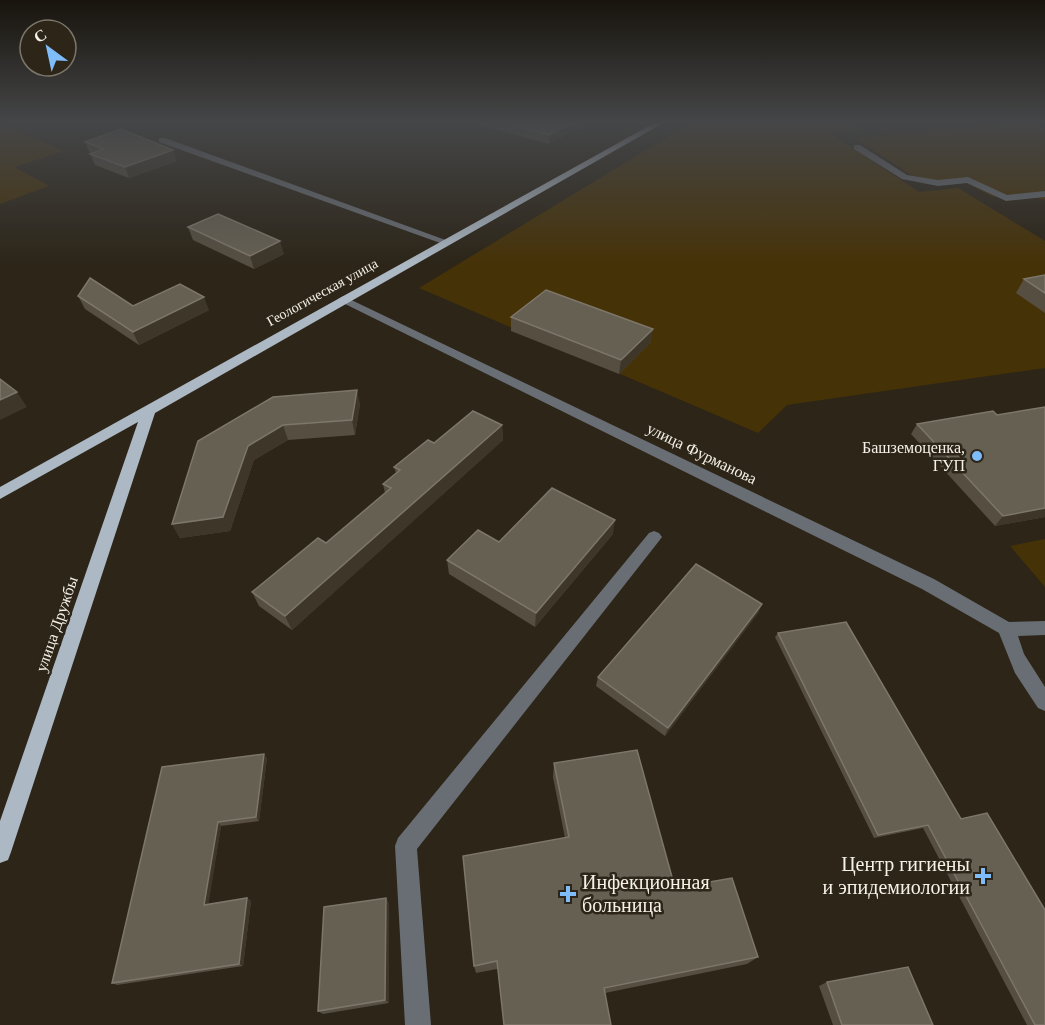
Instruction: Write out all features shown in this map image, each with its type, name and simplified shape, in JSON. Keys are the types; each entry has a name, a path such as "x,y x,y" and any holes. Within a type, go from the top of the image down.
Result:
{"main road":[{"name":"Геологическая улица","path":"0,494 575,170"},
{"name":"улица Дружбы","path":"0,852 149,410"}],"street":[{"path":"245,170 446,242"},
{"path":"893,170 905,177 938,183 968,180 1006,198 1045,194"},
{"name":"улица Фурманова","path":"344,299 928,584 1006,629"},
{"path":"418,1025 405,846 654,537"},
{"path":"1045,628 1006,629 1021,668 1045,702"}],"shaded area":[{"path":"0,170 20,170 49,186 0,204"},
{"path":"613,170 886,170 919,192 958,188 1045,241 1045,368 787,405 758,433 419,288"},
{"path":"903,170 1045,170 1045,200 1021,194 993,197 963,181 922,182"},
{"path":"1045,539 1045,587 1010,546"}],"building":[{"path":"218,214 280,241 250,256 188,227"},
{"path":"1045,275 1045,293 1024,279"},
{"path":"90,278 133,306 180,284 204,297 133,332 78,296"},
{"path":"546,290 653,329 621,360 511,317"},
{"path":"0,379 17,392 0,400"},
{"path":"357,390 352,420 283,425 248,446 223,517 172,524 198,441 273,397"},
{"name":"Башземоценка, ГУП","path":"1045,407 1045,508 1003,516 917,424 993,411 997,415"},
{"path":"473,411 502,425 285,616 252,592 318,538 326,543 391,488 383,484 400,470 394,467 428,440 434,443"},
{"path":"552,488 615,520 536,613 447,560 478,530 499,542"},
{"path":"696,564 762,604 668,728 598,677"},
{"path":"846,622 961,819 987,813 1045,910 1045,1025 1035,1025 928,825 878,835 778,633"},
{"name":"Инфекционная больница","path":"637,750 675,888 732,878 758,957 604,988 611,1025 504,1025 497,961 474,966 463,856 569,837 554,763"},
{"path":"264,754 256,817 218,822 204,905 247,898 239,964 112,983 162,767"},
{"path":"386,898 385,1000 318,1011 324,907"},
{"path":"908,967 933,1025 842,1025 827,982"}],"place":[{"name":"Башземоценка, ГУП","path":"977,456"},
{"name":"Центр гигиены и эпидемиологии","path":"983,876"},
{"name":"Инфекционная больница","path":"568,894"}]}
